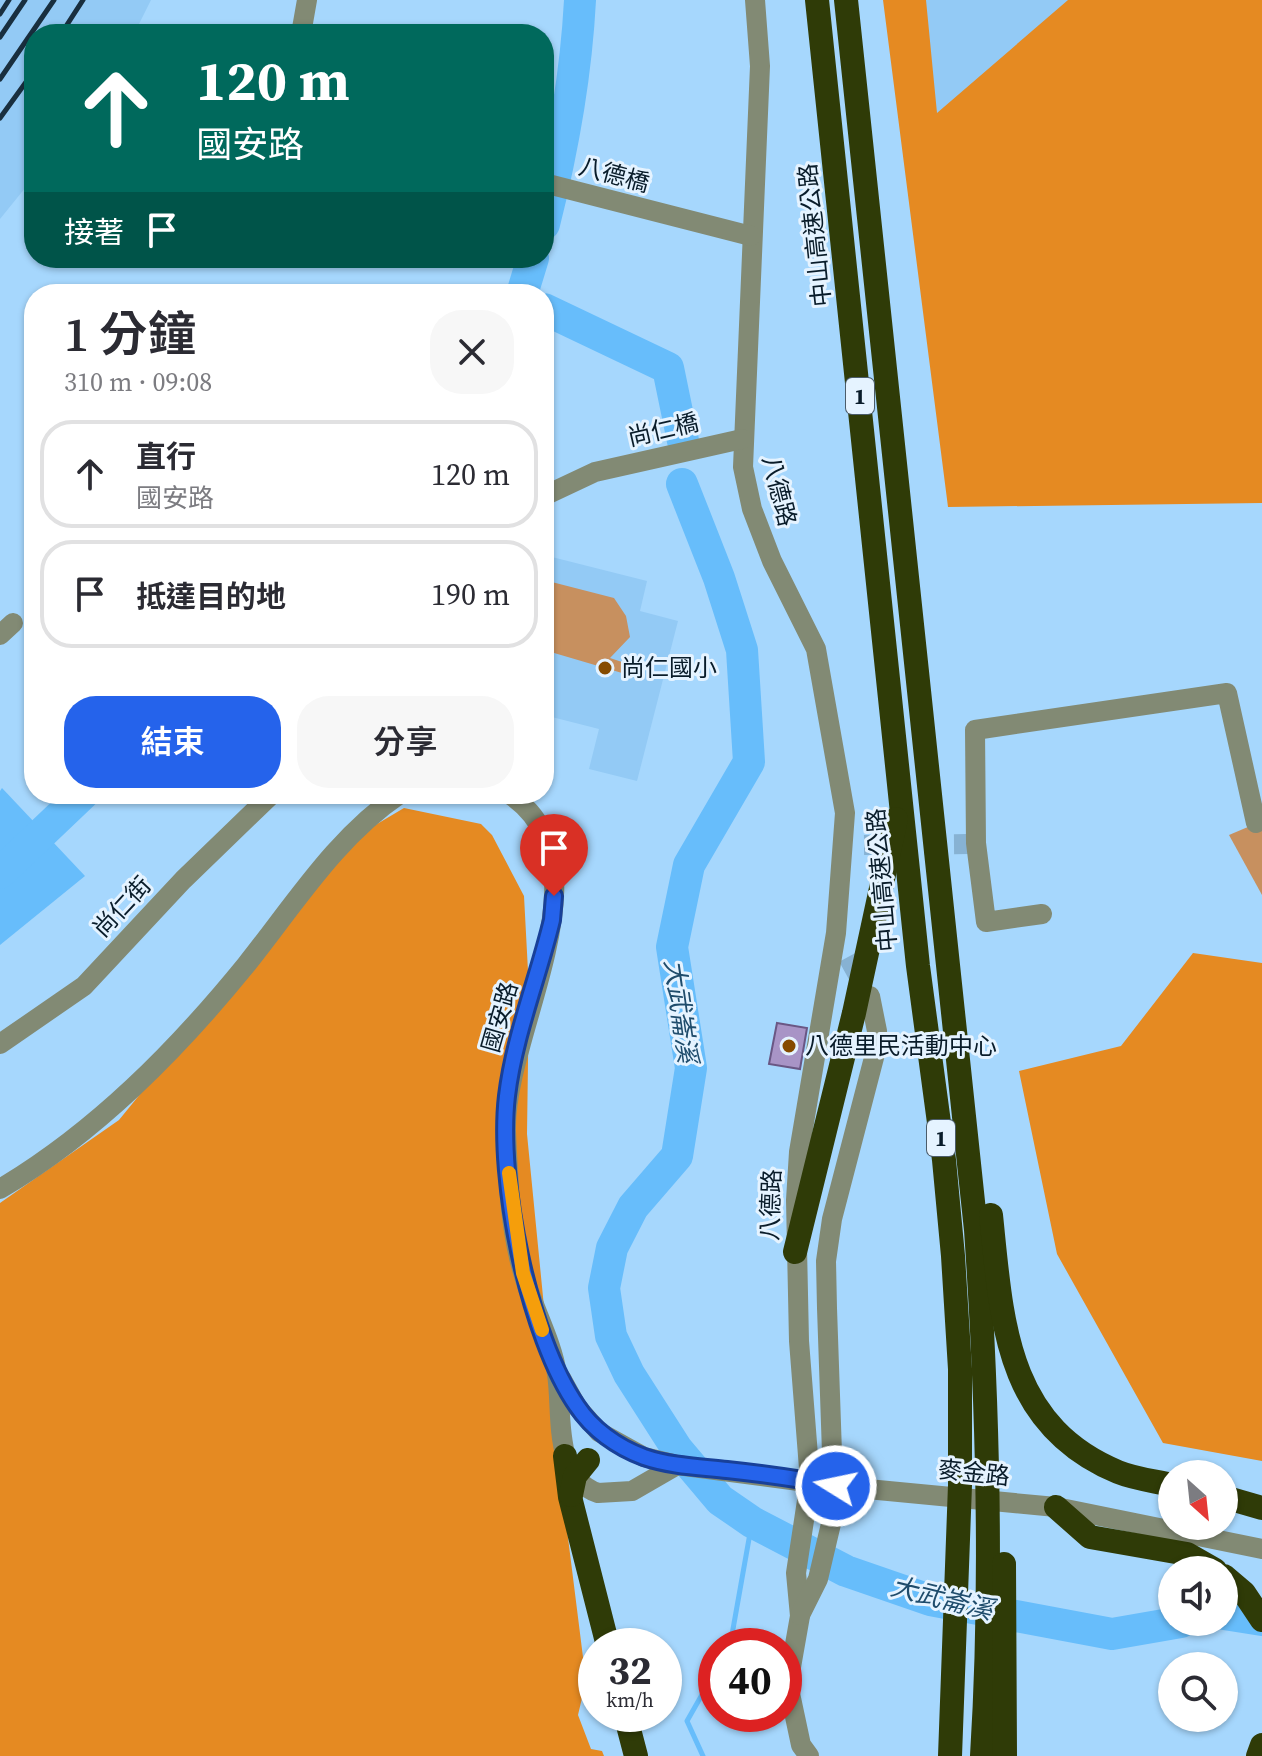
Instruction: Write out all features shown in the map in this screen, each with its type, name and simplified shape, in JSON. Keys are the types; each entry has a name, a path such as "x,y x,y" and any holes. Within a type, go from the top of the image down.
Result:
{"highway":[{"name":"中山高速公路","path":"817,0 918,966 944,1160 953,1256 960,1369 960,1485 950,1756"},
{"name":"1","path":"846,0 976,1230 996,1486 995,1691 982,1756"},
{"path":"795,1252 854,1013 902,793"},
{"path":"946,963 977,1091 1003,1326 1022,1385 1049,1426 1079,1451 1120,1473 1158,1482"},
{"path":"577,1476 605,1628"},
{"path":"1238,1501 1262,1508"},
{"path":"1056,1507 1090,1537 1190,1556"},
{"path":"1238,1588 1262,1620"},
{"path":"995,1691 1005,1756"},
{"path":"630,1732 636,1756"},
{"path":"1258,1756 1262,1745"}],"street":[{"path":"303,24 307,0"},
{"name":"八德路","path":"755,0 760,78 743,467 752,509 772,561 806,625 822,673 845,813 854,845 799,1152 795,1252 810,1481 809,1504 796,1573 800,1616"},
{"name":"八德橋","path":"554,186 751,236"},
{"name":"尚仁橋","path":"554,491 595,472 742,439"},
{"path":"1042,914 986,922 972,843 975,730 1227,693 1256,823"},
{"name":"尚仁街","path":"0,1044 84,986 183,880 262,804"},
{"path":"0,1189 81,1133 130,1093 244,968 360,825 387,804"},
{"name":"國安路","path":"524,804 547,840 556,873 552,920 511,1077 506,1131 513,1219 523,1273 557,1371 577,1476"},
{"path":"836,933 848,957"},
{"path":"809,1756 797,1733 788,1684 800,1616 818,1579 834,1511 836,1486 826,1261 832,1219 876,1050 877,1031 870,996"},
{"name":"麥金路","path":"557,1371 577,1407 599,1432 644,1457 677,1465 787,1477 836,1486 1056,1507 1262,1549"},
{"path":"644,1457 612,1452 577,1476 598,1493 632,1491 677,1465"}],"shaded area":[{"path":"0,0 151,0 139,24 24,24 24,189 0,219"},
{"path":"883,0 926,0 937,113 1068,0 1262,0 1262,503 948,507"},
{"path":"889,0 1262,0 931,161"},
{"name":"尚仁國小","path":"554,558 647,581 640,611 678,621 637,781 589,769 599,729 554,718"},
{"path":"554,583 614,598 626,616 630,637 610,658 625,663 622,673 554,653"},
{"path":"2,788 85,876 0,945 0,791"},
{"path":"404,808 481,824 492,835 524,896 529,990 527,1134 562,1490 579,1628 578,1732 584,1732 591,1749 602,1751 604,1756 0,1756 0,1203 119,1120 345,843"},
{"path":"1262,821 1262,895 1229,835"},
{"path":"1193,953 1262,963 1262,1461 1163,1443 1057,1254 1019,1071 1121,1046"}],"building":[{"name":"八德里民活動中心","path":"777,1023 807,1028 800,1069 769,1064"}],"waterway":[{"path":"554,181 568,113 580,0"},
{"path":"525,284 530,268"},
{"name":"大武崙溪","path":"554,314 668,368 683,441"},
{"name":"大武崙溪","path":"682,484 719,578 742,650 749,762 689,865 672,947 691,1068 677,1156 633,1207 612,1248 604,1288 611,1336 629,1374 677,1449 720,1500 752,1522 846,1571 930,1600 1112,1634 1158,1626"},
{"path":"0,873 72,804"},
{"path":"733,1628 752,1522"},
{"name":"大武崙溪","path":"1238,1616 1262,1620"},
{"path":"698,1702 687,1721 703,1756"}],"tunnel":[{"path":"864,845 968,844"},
{"path":"848,957 864,986"}],"railway":[{"path":"0,14 9,0"},
{"path":"0,37 25,0"},
{"path":"38,24 54,0"},
{"path":"67,24 83,0"},
{"path":"0,79 24,44"},
{"path":"0,118 24,85"}],"slow traffic":[{"path":"509,1173 513,1219 523,1273 542,1330"}],"place":[{"name":"尚仁國小","path":"605,668"},
{"name":"八德里民活動中心","path":"789,1046"}],"route":[{"path":"554,896 552,920 513,1066 507,1098 506,1131 513,1219 523,1273 557,1371 577,1407 599,1432 644,1457 677,1465 787,1477 836,1486"}]}
